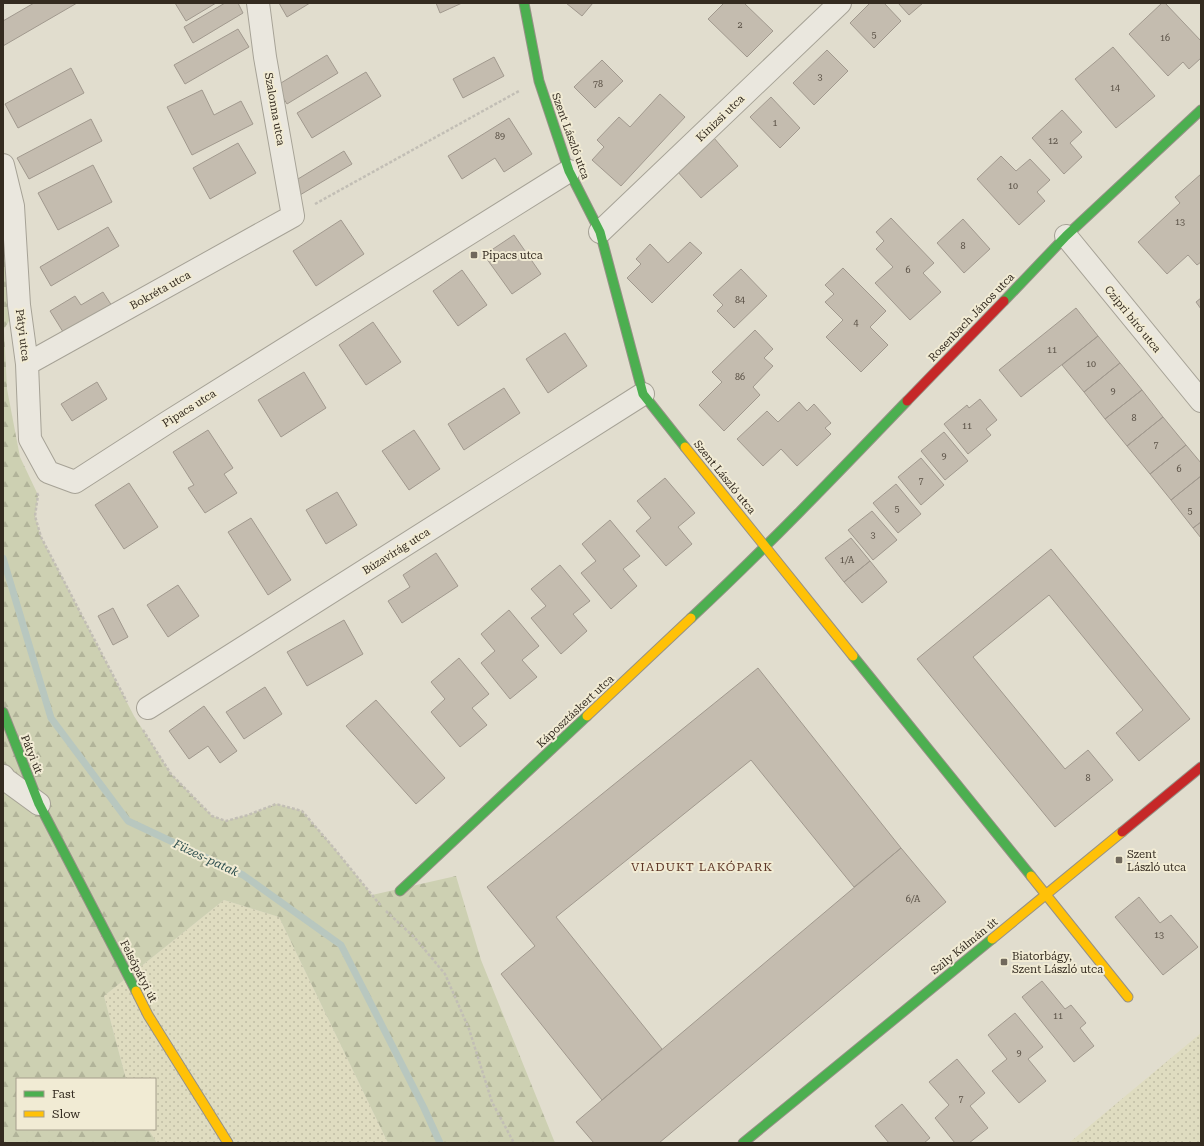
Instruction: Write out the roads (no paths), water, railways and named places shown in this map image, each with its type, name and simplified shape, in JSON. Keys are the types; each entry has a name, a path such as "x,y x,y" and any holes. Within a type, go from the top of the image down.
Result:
{"street":[{"name":"Szalonna utca","path":"258,3 265,57 293,216"},
{"name":"Szent László utca","path":"524,3 539,81 569,171 600,232 643,394 1128,997"},
{"name":"Kinizsi utca","path":"600,232 840,3"},
{"name":"Rosenbach János utca","path":"766,548 1066,236 1201,110"},
{"name":"Pátyi utca","path":"3,165 13,206 19,305 27,364 30,439 48,472 75,482"},
{"name":"Pipacs utca","path":"75,482 168,422 569,171"},
{"name":"Bokréta utca","path":"27,364 293,216"},
{"name":"Czipri bíró utca","path":"1066,236 1201,401"},
{"name":"Búzavirág utca","path":"148,708 643,394"},
{"name":"Káposztáskert utca","path":"400,891 766,548"},
{"name":"Pátyi út","path":"3,712 39,804"},
{"name":"Szily Kálmán út","path":"743,1143 1201,767"},
{"path":"3,776 6,780 39,804"},
{"name":"Felsőpátyi út","path":"39,804 148,1015 228,1143"}],"waterway":[{"name":"Füzes-patak","path":"3,558 51,718 128,821 243,875 341,945 424,1108 440,1143"}],"place":[{"name":"Pipacs utca","path":"474,255"},
{"name":"Szent László utca","path":"1119,860"},
{"name":"Biatorbágy, Szent László utca","path":"1004,962"}],"district":[{"name":"VIADUKT LAKÓPARK","path":"702,867"}]}
